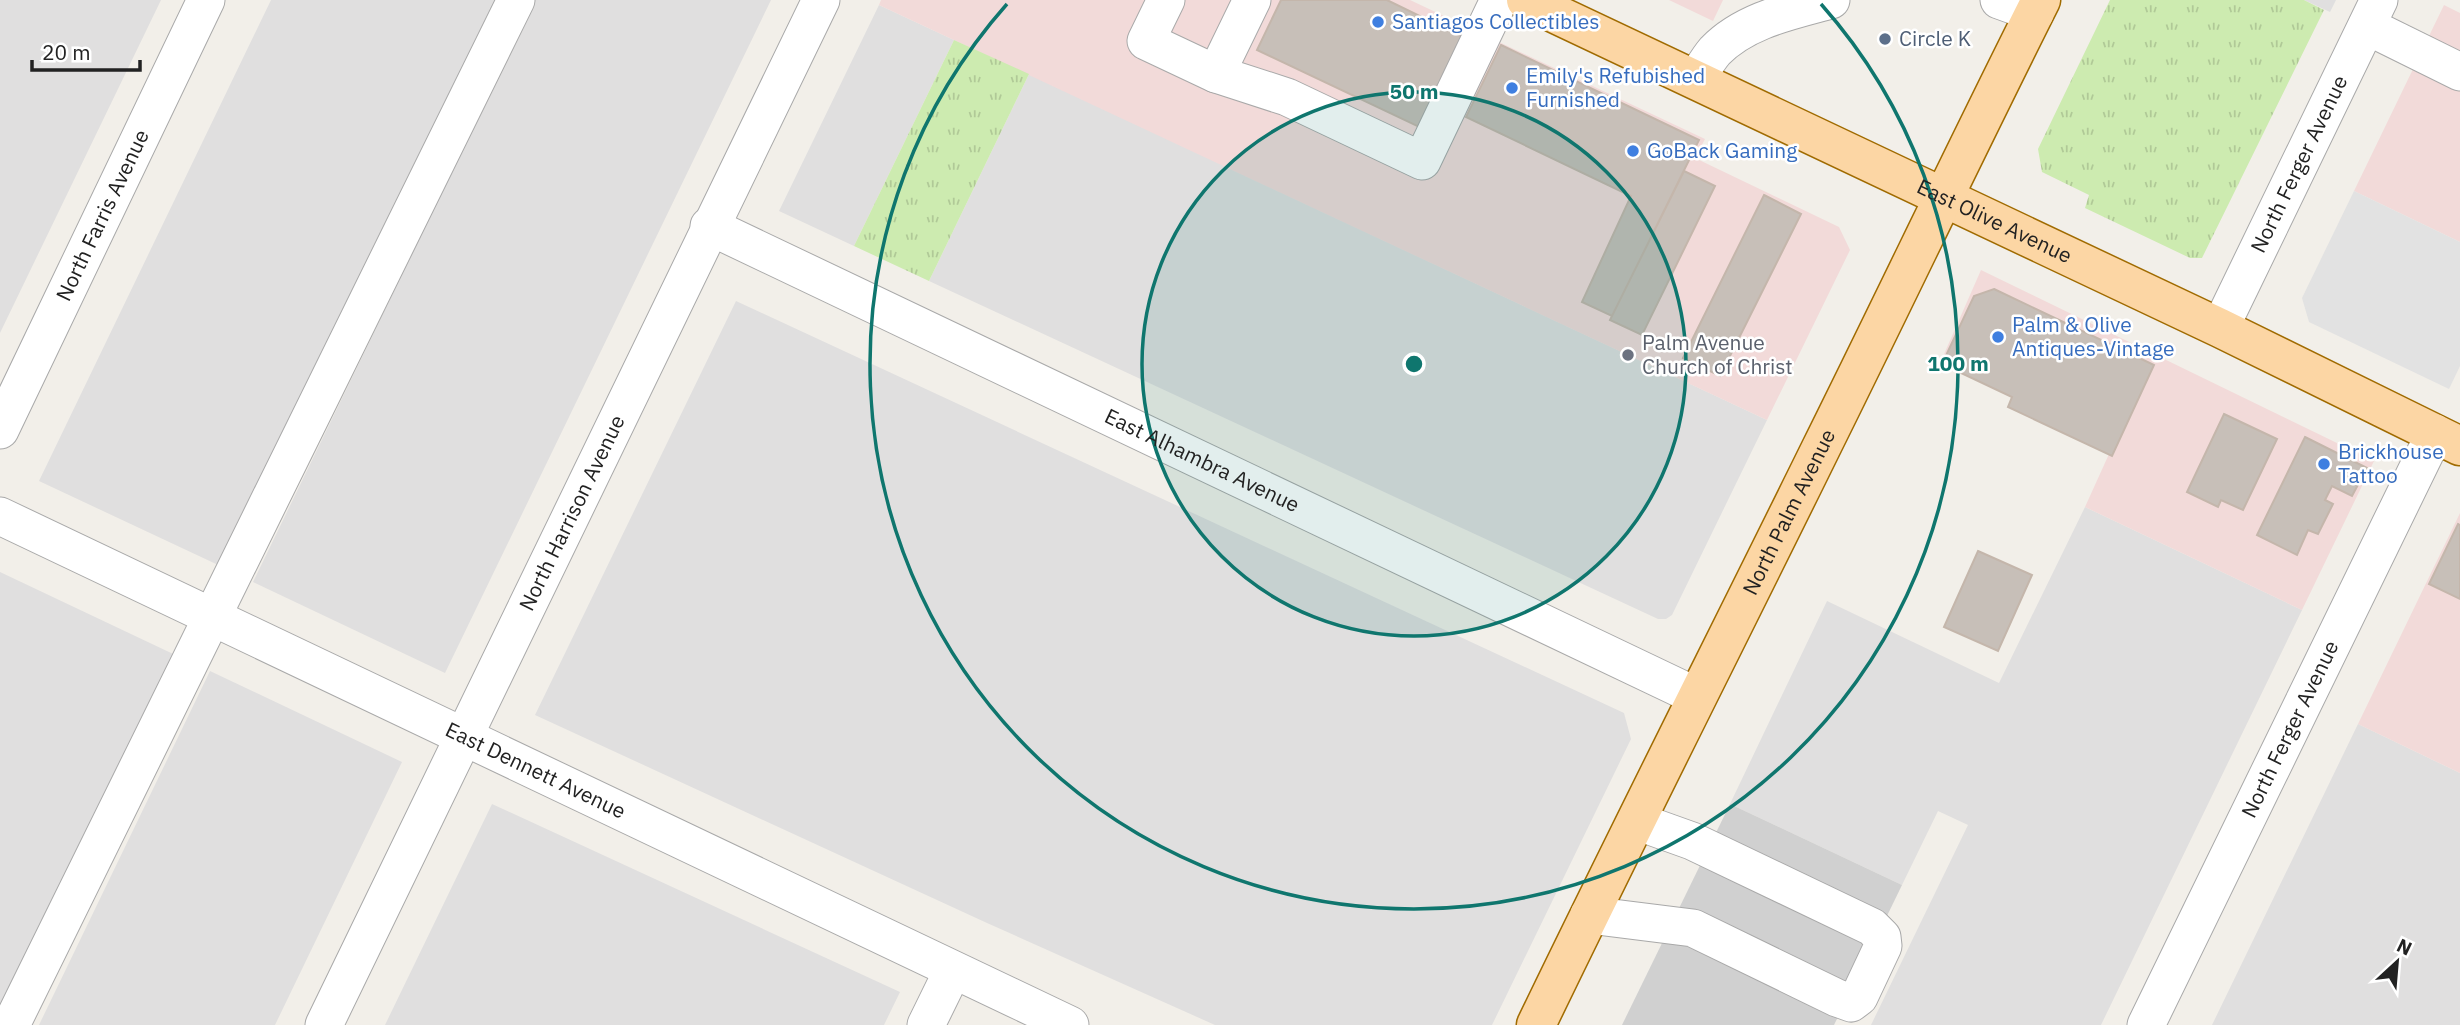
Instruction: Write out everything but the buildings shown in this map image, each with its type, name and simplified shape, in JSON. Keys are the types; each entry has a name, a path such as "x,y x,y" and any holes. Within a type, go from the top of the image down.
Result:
{"main road":[{"name":"East Olive Avenue","path":"1526,0 2220,328 2447,440"},
{"name":"North Palm Avenue","path":"1536,1025 1696,696 1849,392 1942,196 2038,6"}],"street":[{"name":"North Farris Avenue","path":"0,430 206,0"},
{"path":"11,1025 516,0"},
{"name":"North Harrison Avenue","path":"324,1025 709,226 821,0"},
{"path":"1166,0 1146,41 1216,74 1287,97 1422,161 1499,0"},
{"path":"1216,74 1252,0"},
{"path":"1696,79 1715,51 1747,26 1831,0"},
{"path":"1999,0 2038,6"},
{"path":"2373,13 2460,72"},
{"name":"North Ferger Avenue","path":"2220,328 2373,13"},
{"name":"East Alhambra Avenue","path":"709,226 1696,696"},
{"name":"North Ferger Avenue","path":"2146,1025 2447,440"},
{"name":"East Dennett Avenue","path":"0,516 1070,1025"},
{"path":"1589,915 1693,928 1843,1009 1859,997 1883,946 1882,937 1872,927 1692,841 1636,821"},
{"path":"926,1025 953,970"}],"shaded area":[{"path":"0,0 161,0 0,333"},
{"path":"271,0 507,0 231,571 39,481"},
{"path":"535,0 771,0 445,673 253,582"},
{"path":"881,0 1410,0 1705,139 1695,158 1839,227 1850,250 1767,420 879,5"},
{"path":"1669,0 1723,0 1713,21"},
{"path":"2304,0 2336,0 2330,12"},
{"path":"879,5 954,40 854,246 779,211"},
{"path":"2444,5 2460,13 2460,242 2354,191"},
{"path":"1029,74 1767,420 1672,615 1666,619 1658,619 929,281"},
{"path":"2354,191 2460,242 2460,366 2449,389 2309,322 2302,298"},
{"path":"1981,270 2374,461 2302,610 2085,507 2114,443 1941,361"},
{"path":"736,301 1624,713 1631,739 1492,1025 1215,1025 535,715"},
{"path":"2085,507 2302,610 2101,1025 1871,1025 1968,825 1938,811 1902,885 1730,804 1827,601 1999,683"},
{"path":"2460,513 2460,773 2358,724"},
{"path":"0,572 188,661 0,1025"},
{"path":"210,671 402,762 275,1025 39,1025"},
{"path":"2358,724 2460,773 2460,1025 2212,1025"},
{"path":"492,804 900,992 884,1025 385,1025"},
{"path":"1730,804 1902,885 1834,1025 1622,1025"}],"green space":[{"path":"2110,0 2304,0 2324,10 2202,258 2190,258 2085,208 2089,195 2042,172 2038,149"},
{"path":"954,40 1029,74 929,281 854,246"}],"place":[{"name":"Santiagos Collectibles","path":"1378,22"},
{"name":"Circle K","path":"1885,39"},
{"name":"Emily's Refubished Furnished","path":"1512,88"},
{"name":"GoBack Gaming","path":"1633,151"},
{"name":"Palm & Olive Antiques-Vintage","path":"1998,337"},
{"name":"Palm Avenue Church of Christ","path":"1628,355"},
{"name":"Brickhouse Tattoo","path":"2324,464"}]}
